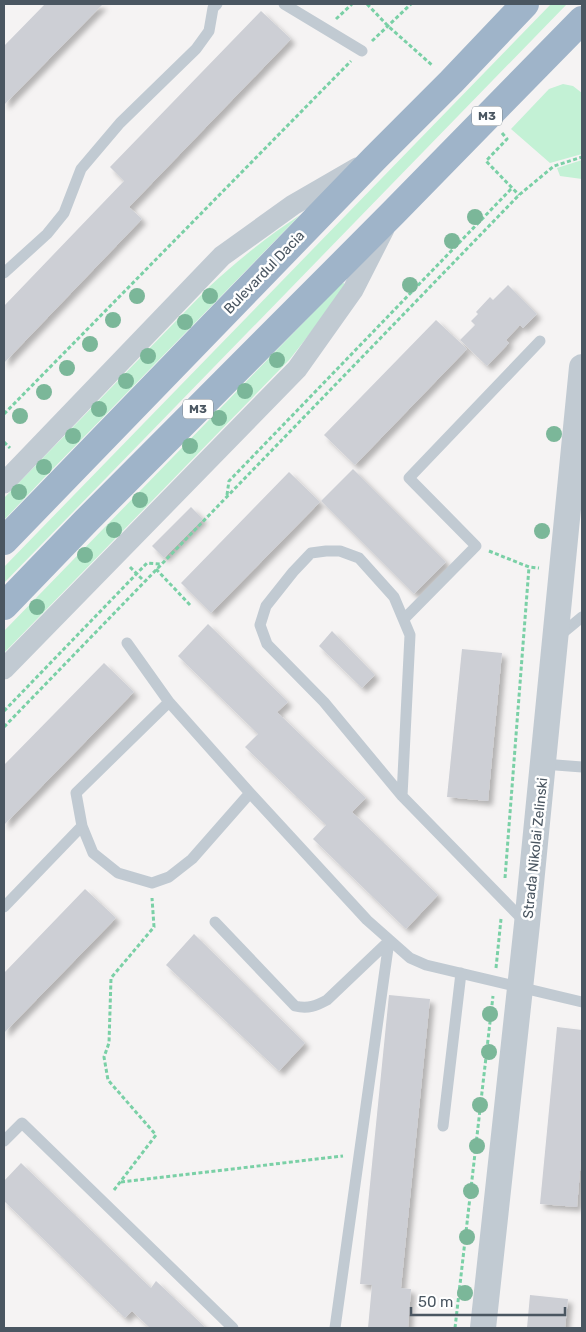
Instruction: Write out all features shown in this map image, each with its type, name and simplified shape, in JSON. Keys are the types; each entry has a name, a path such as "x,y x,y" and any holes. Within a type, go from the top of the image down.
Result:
{"highway":[{"name":"Bulevardul Dacia","path":"4,541 524,4"},
{"name":"M3","path":"4,606 582,20"}],"street":[{"path":"4,483 222,256 293,205 375,158"},
{"path":"4,669 297,369 353,290 393,213"},
{"name":"Strada Nikolai Zelinski","path":"482,1328 527,924 579,425 582,367"}],"lane":[{"path":"4,273 47,234 64,213 81,169 103,142 120,123 196,50 209,31 213,8 217,4"},
{"path":"284,4 362,51"},
{"path":"404,619 476,546 409,478 540,341"},
{"path":"402,796 410,634 394,597 358,558 340,551 311,553 266,606 260,625 267,644 324,702 402,796 527,924"},
{"path":"556,638 582,617"},
{"path":"127,643 169,702 250,793 367,920 410,958 426,965 582,1002"},
{"path":"169,702 76,793 82,826 93,854 118,873 152,883 170,876 192,859 250,793"},
{"path":"543,764 582,768"},
{"path":"4,907 82,826"},
{"path":"215,922 295,1006 304,1008 327,1000 389,941"},
{"path":"335,1328 389,941"},
{"path":"443,1126 461,973"},
{"path":"4,1140 22,1123 233,1328"}],"path":[{"path":"367,4 388,26 428,61"},
{"path":"4,414 362,51 411,4"},
{"path":"4,727 519,195 554,166 582,157"},
{"path":"227,496 229,481 512,188"},
{"path":"454,1328 504,900 529,567 476,546"},
{"path":"4,711 147,563 160,565"},
{"path":"156,569 190,605"},
{"path":"104,1203 156,1135 108,1080 104,1057 109,1043 112,978 154,927 152,883"},
{"path":"120,1182 360,1154"}],"green space":[{"path":"551,4 567,4 4,583 4,567"},
{"path":"563,84 573,86 582,93 582,154 550,163 511,129 549,89"},
{"path":"582,160 582,179 560,176 557,168"},
{"path":"300,215 4,520 4,498 209,287 253,249"},
{"path":"344,283 346,287 290,359 4,653 4,631"}],"building":[{"path":"45,4 103,4 4,105 4,46"},
{"path":"261,11 291,39 129,207 142,219 4,363 4,306 124,181 110,167"},
{"path":"508,285 537,314 523,328 520,325 506,340 509,343 487,366 460,340 475,325 471,321 478,314 476,312 490,297 493,300"},
{"path":"436,320 467,349 355,465 324,435"},
{"path":"353,469 446,562 414,594 321,501"},
{"path":"289,472 320,502 211,613 181,583"},
{"path":"191,507 203,519 164,558 152,546"},
{"path":"208,624 288,702 277,712 366,798 352,812 438,895 406,929 313,839 326,825 245,747 258,734 178,656"},
{"path":"332,631 375,675 362,688 319,646"},
{"path":"462,649 502,653 488,801 447,797"},
{"path":"104,663 134,692 4,825 4,765"},
{"path":"85,889 116,918 4,1033 4,973"},
{"path":"194,934 305,1043 279,1071 166,965"},
{"path":"389,995 430,999 401,1288 411,1289 408,1328 368,1328 372,1285 360,1284"},
{"path":"557,1027 582,1030 582,1147 577,1207 540,1204"},
{"path":"21,1163 151,1288 156,1281 206,1328 150,1328 132,1311 125,1318 4,1201 4,1181"},
{"path":"530,1295 568,1299 565,1328 527,1328"}]}
